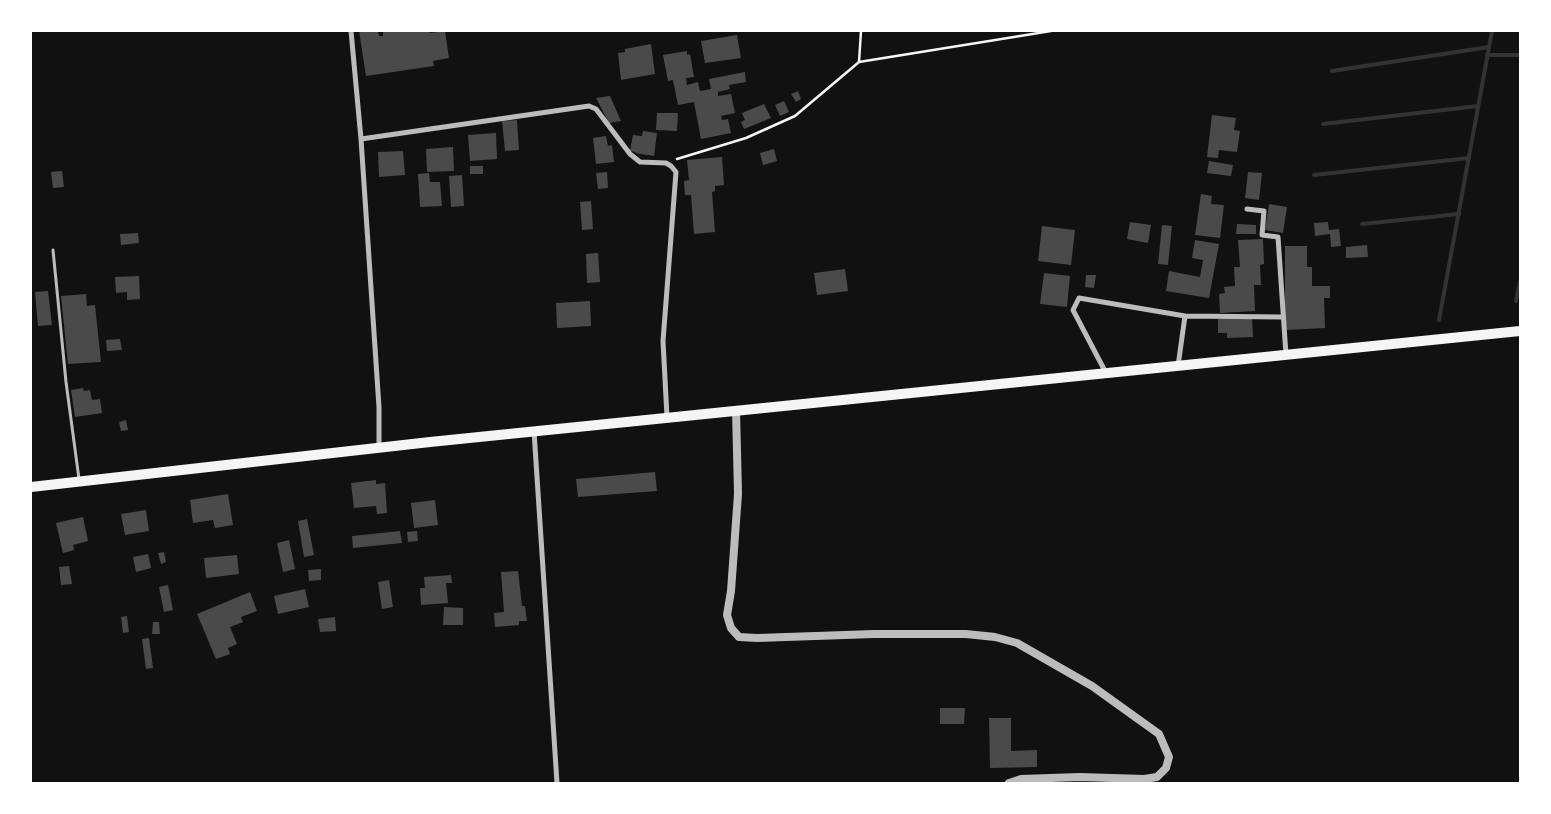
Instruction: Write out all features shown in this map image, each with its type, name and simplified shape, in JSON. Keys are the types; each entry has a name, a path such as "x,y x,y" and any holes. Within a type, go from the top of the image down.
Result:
{"main road":[{"path":"31,487 667,417 1520,331"}],"street":[{"path":"351,31 361,139 379,407 379,448"},
{"path":"361,139 589,106 596,109 630,154 640,162 666,163 671,166 676,172 663,341 667,417"},
{"path":"1247,208 1264,211 1262,235 1278,237 1286,354"},
{"path":"1106,373 1073,310 1079,298 1186,316 1282,317"},
{"path":"1178,366 1186,316"},
{"path":"736,410 738,494 731,590 727,615 730,628 739,637 966,634 995,637 1017,643 1092,686 1159,734 1169,757 1166,768 1156,777 1144,779 1080,777 1022,779 1009,783"},
{"path":"534,431 557,783"}],"lane":[{"path":"53,250 66,382 79,482"}],"path":[{"path":"859,62 861,31"},
{"path":"666,163 746,138 795,116 859,62 1050,31"}],"building":[{"path":"359,31 378,31 379,36 383,36 383,31 429,31 430,33 445,31 449,58 433,61 434,66 366,76"},
{"path":"737,35 741,58 705,63 701,41"},
{"path":"651,44 655,74 621,80 618,53 625,52 625,49"},
{"path":"687,51 687,55 690,54 694,77 686,78 687,85 698,82 700,91 711,89 709,79 745,72 746,82 729,85 730,89 718,92 718,96 731,94 735,113 721,116 722,120 728,119 731,133 701,139 694,102 678,105 673,80 668,81 663,55"},
{"path":"798,91 801,99 796,102 791,94"},
{"path":"610,96 621,121 609,123 596,98"},
{"path":"784,101 789,112 780,116 775,105"},
{"path":"764,104 771,118 744,129 741,122 745,120 742,113"},
{"path":"657,113 678,113 677,131 656,130"},
{"path":"1212,115 1236,118 1234,130 1240,131 1237,152 1219,150 1218,158 1207,157"},
{"path":"517,120 519,150 505,151 502,121"},
{"path":"643,131 657,133 654,156 630,151 633,135 642,136"},
{"path":"496,133 497,159 470,161 468,135"},
{"path":"606,136 608,146 612,145 614,162 596,164 593,138"},
{"path":"453,147 454,171 427,172 426,149"},
{"path":"774,149 777,161 763,165 760,153"},
{"path":"403,151 405,175 379,177 378,152"},
{"path":"722,157 724,185 715,186 715,191 712,192 715,232 694,234 691,195 685,195 684,181 689,180 687,160"},
{"path":"1209,161 1233,165 1231,176 1207,173"},
{"path":"470,166 483,166 483,174 470,174"},
{"path":"62,171 64,187 53,188 51,172"},
{"path":"607,172 608,188 598,189 596,173"},
{"path":"1248,172 1262,173 1259,200 1245,198"},
{"path":"429,173 430,182 440,182 442,206 420,207 418,174"},
{"path":"462,175 464,206 451,207 449,176"},
{"path":"1201,194 1212,196 1211,204 1224,205 1220,238 1195,235"},
{"path":"591,201 593,229 582,230 580,202"},
{"path":"1269,204 1287,207 1283,233 1265,230"},
{"path":"1130,222 1151,225 1148,243 1127,239"},
{"path":"1328,222 1329,230 1339,229 1341,246 1331,247 1330,234 1315,236 1314,223"},
{"path":"1237,224 1256,225 1256,234 1236,234"},
{"path":"1162,225 1172,226 1168,265 1158,264"},
{"path":"1042,226 1075,230 1071,265 1038,261"},
{"path":"138,233 139,243 121,245 120,234"},
{"path":"1263,239 1264,264 1260,265 1261,285 1254,285 1255,311 1220,313 1219,294 1225,293 1224,287 1235,286 1234,267 1240,267 1238,240"},
{"path":"1195,240 1219,244 1209,298 1166,291 1169,271 1200,277 1203,260 1192,258"},
{"path":"1367,245 1368,257 1346,258 1346,247"},
{"path":"1285,246 1307,246 1307,267 1312,267 1312,286 1330,286 1330,298 1324,298 1325,328 1285,330"},
{"path":"598,253 600,282 587,283 586,254"},
{"path":"845,269 848,291 817,295 814,273"},
{"path":"1044,273 1070,276 1067,307 1040,304"},
{"path":"1086,275 1096,275 1094,288 1085,287"},
{"path":"139,276 140,299 127,300 127,292 116,293 115,277"},
{"path":"48,291 52,325 38,326 35,292"},
{"path":"86,294 87,306 95,305 101,362 68,364 61,296"},
{"path":"590,301 591,326 557,328 556,303"},
{"path":"1252,317 1253,337 1227,338 1227,333 1218,333 1218,319"},
{"path":"120,339 122,350 107,351 106,340"},
{"path":"83,388 84,391 90,390 92,400 100,399 102,413 75,417 71,390"},
{"path":"126,420 128,430 121,431 119,422"},
{"path":"655,472 657,491 578,497 576,479"},
{"path":"376,480 376,484 385,483 387,513 377,514 376,506 354,508 351,483"},
{"path":"228,494 233,525 215,528 213,520 193,523 190,500"},
{"path":"435,500 438,525 414,528 411,503"},
{"path":"146,510 149,531 125,535 121,514"},
{"path":"83,517 88,541 73,545 74,550 63,553 56,523"},
{"path":"307,519 314,555 304,557 298,521"},
{"path":"400,531 402,543 353,548 352,536"},
{"path":"417,531 418,541 408,542 407,532"},
{"path":"289,540 295,569 283,572 277,543"},
{"path":"164,552 166,562 161,564 158,553"},
{"path":"148,554 151,568 136,572 133,557"},
{"path":"237,555 239,574 206,578 204,558"},
{"path":"69,566 72,584 61,585 59,567"},
{"path":"321,569 321,580 309,581 308,570"},
{"path":"518,571 522,606 525,606 527,621 519,621 519,625 495,627 494,613 504,612 501,572"},
{"path":"451,575 452,583 446,583 448,603 421,605 420,588 425,588 424,577"},
{"path":"389,580 393,607 382,609 378,582"},
{"path":"168,585 173,610 164,612 159,587"},
{"path":"305,589 309,607 278,614 274,596"},
{"path":"250,592 257,611 241,617 243,622 230,627 237,644 228,648 230,654 216,659 197,614"},
{"path":"444,607 463,608 463,625 443,625"},
{"path":"127,616 129,632 123,633 121,617"},
{"path":"335,617 336,631 320,632 318,619"},
{"path":"153,622 159,622 160,634 152,634"},
{"path":"149,638 153,668 146,669 142,639"},
{"path":"940,708 965,708 964,724 940,724"},
{"path":"989,718 1011,718 1011,751 1037,750 1037,767 990,768"}],"waterway":[{"path":"1439,320 1492,31"},
{"path":"1332,71 1489,47"},
{"path":"1487,55 1520,55"},
{"path":"1323,124 1478,106"},
{"path":"1314,175 1469,158"},
{"path":"1362,224 1459,214"},
{"path":"1516,301 1520,282"}]}
